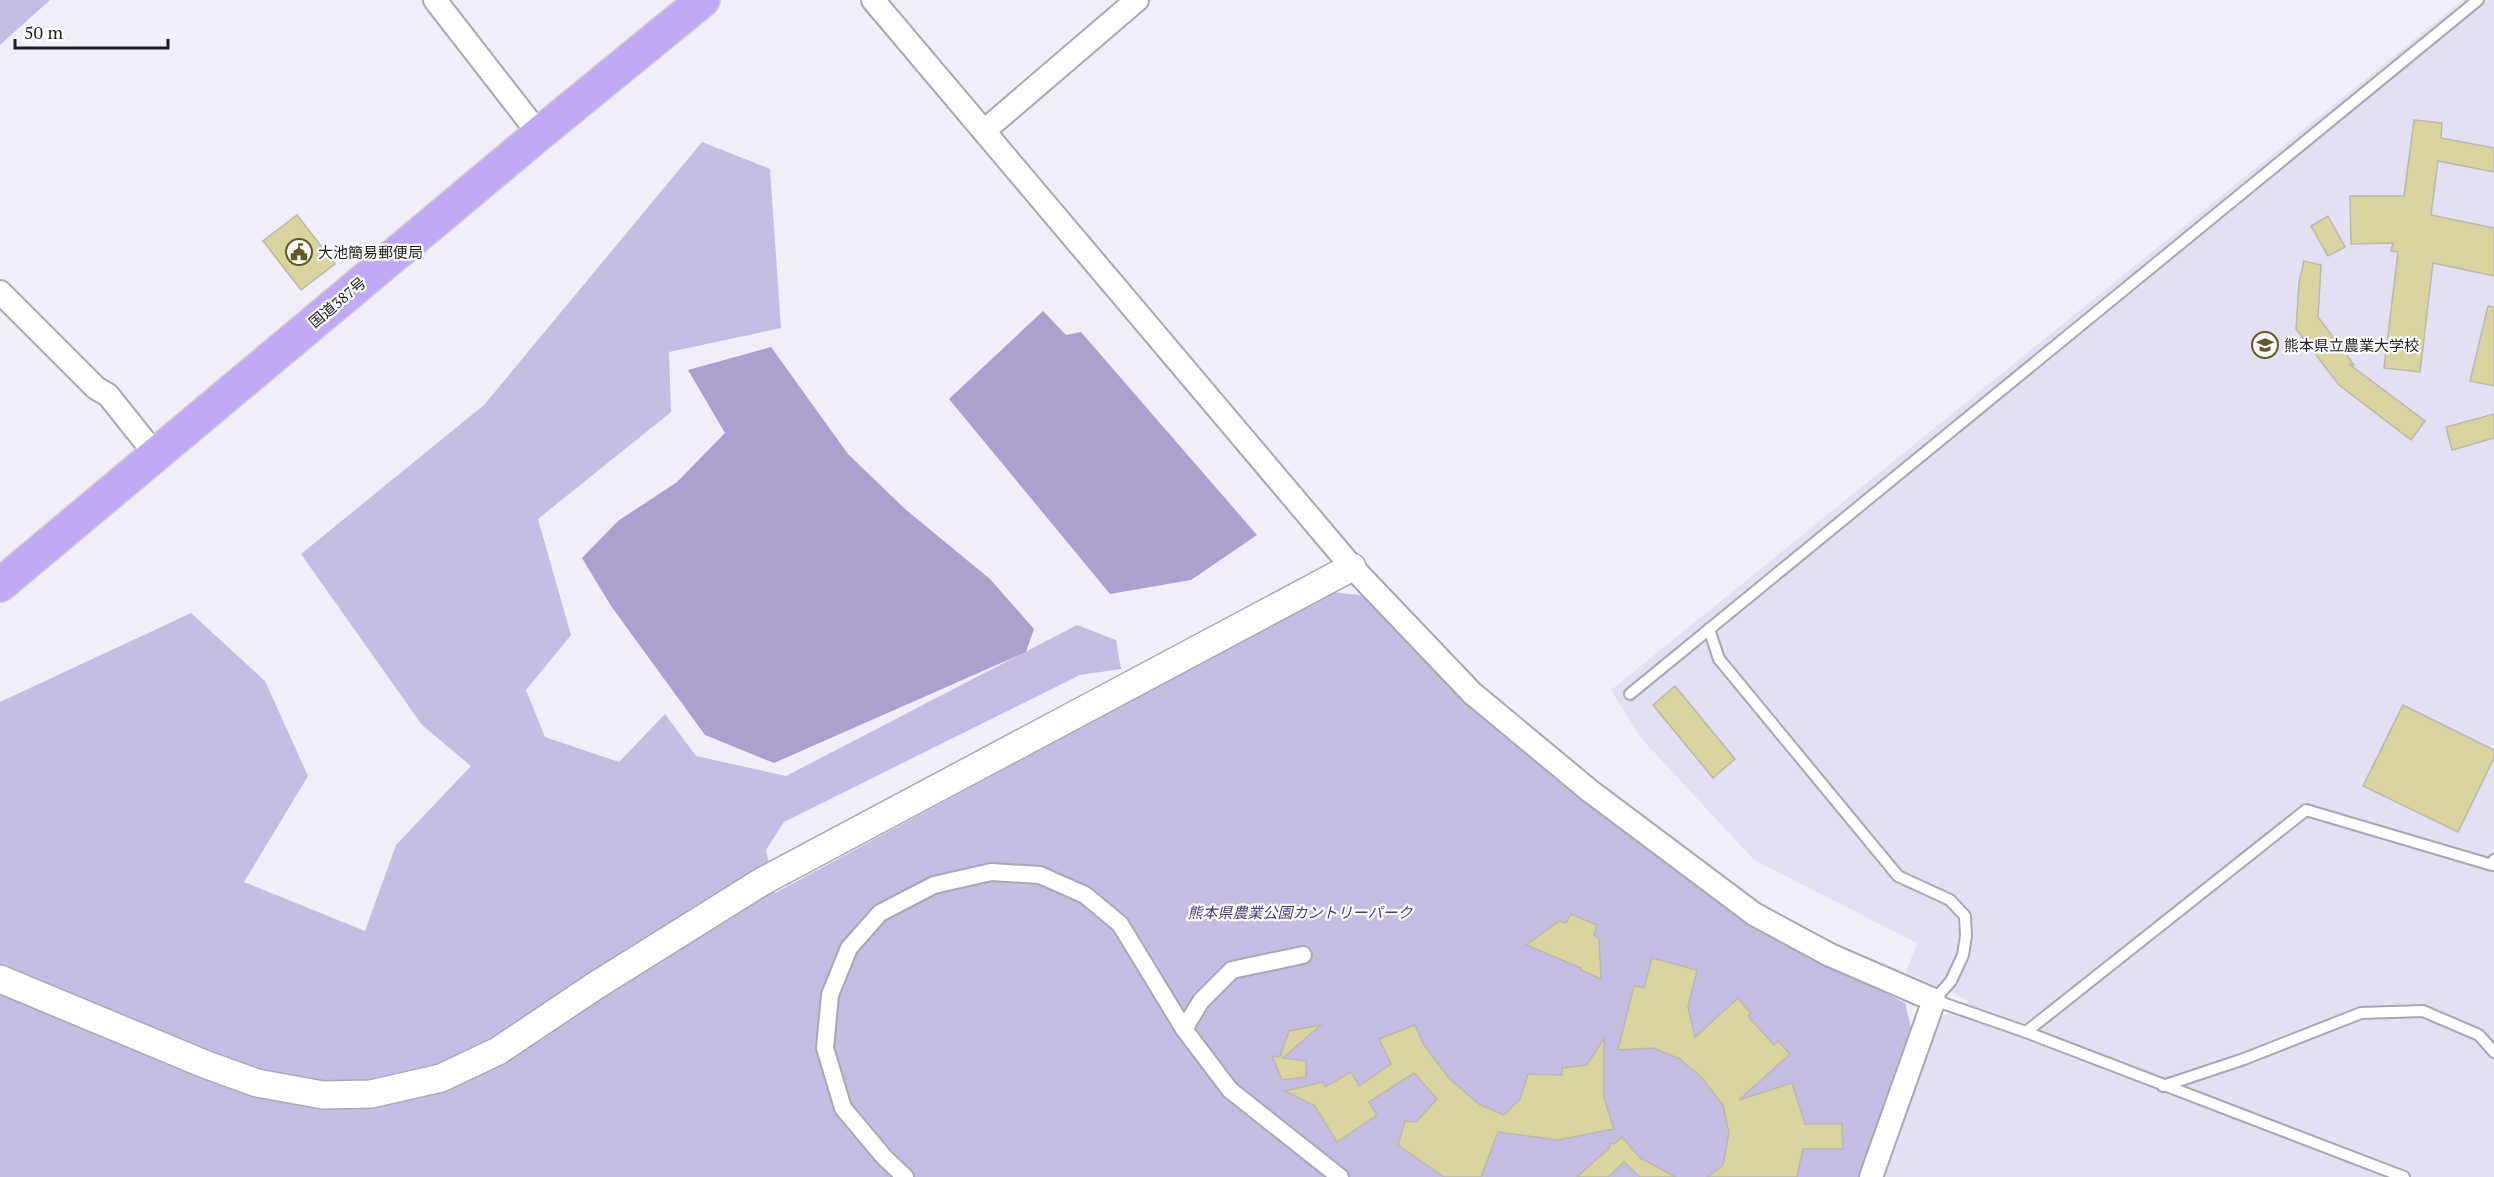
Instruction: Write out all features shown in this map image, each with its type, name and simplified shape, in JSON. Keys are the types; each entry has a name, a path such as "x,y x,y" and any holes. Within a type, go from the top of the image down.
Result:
{"highway":[{"name":"国道387号","path":"0,585 539,134 704,0"}],"street":[{"path":"435,0 539,134"},
{"path":"873,0 1352,567 1472,693 1590,791 1754,914 1830,955 1934,1000 1871,1177"},
{"path":"984,131 1137,0"},
{"path":"0,292 96,388 108,395 155,454"},
{"path":"0,979 207,1065 257,1083 323,1095 372,1094 441,1078 498,1051 595,986 763,881 1352,567"},
{"path":"905,1177 884,1158 843,1108 825,1048 830,995 849,948 880,913 934,885 991,872 1040,875 1085,896 1120,924 1184,1029 1230,1090 1340,1177"},
{"path":"1184,1029 1201,1001 1232,970 1303,955"}],"lane":[{"path":"1630,694 2478,0"},
{"path":"1709,629 1719,659 1898,876 1950,900 1965,916 1966,936 1963,955 1951,981 1934,1000 2026,1032 2404,1177"},
{"path":"2026,1032 2306,810 2492,865 2494,860"},
{"path":"2163,1086 2244,1059 2361,1013 2423,1011 2479,1035 2494,1052"}],"shaded area":[{"name":"熊本県立農業大学校","path":"2463,0 2494,0 2494,1177 1881,1177 1941,1017 1969,1001 1906,972 1917,943 1754,860 1640,737 1611,690"},
{"path":"1043,311 1066,335 1081,332 1257,535 1191,580 1110,594 949,399"},
{"path":"771,347 848,454 905,509 990,579 1034,629 1026,652 774,763 705,735 611,606 582,558 618,521 677,482 725,433 688,370"}],"green space":[{"path":"0,0 50,0 0,45"},
{"name":"熊本県農業公園カントリーパーク","path":"702,142 770,169 781,328 669,352 671,412 538,519 571,635 526,690 545,737 619,762 665,714 696,756 786,776 1077,625 1116,640 1121,669 1080,675 784,822 766,850 775,893 1332,592 1367,596 1465,703 1746,924 1905,1003 1911,1027 1859,1177 0,1177 0,702 191,613 265,681 308,776 244,882 365,931 396,845 471,766 422,725 301,554 484,405"}],"building":[{"path":"2414,120 2442,123 2441,138 2494,148 2494,172 2438,161 2431,215 2494,228 2494,276 2433,263 2420,372 2384,368 2398,252 2391,251 2393,243 2351,244 2350,196 2404,196"},
{"name":"大池簡易郵便局","path":"297,215 335,264 301,290 263,241"},
{"path":"2328,216 2345,247 2328,256 2311,226"},
{"path":"2304,261 2321,265 2318,317 2354,365 2349,364 2425,421 2411,440 2339,385 2296,329 2299,282"},
{"path":"2488,306 2494,307 2494,386 2470,381"},
{"path":"2494,414 2494,438 2452,450 2446,427"},
{"path":"1675,686 1735,759 1713,778 1653,705"},
{"path":"2403,705 2494,750 2494,758 2458,832 2363,786"},
{"path":"1571,914 1597,925 1594,935 1599,939 1601,979 1526,945 1559,921 1566,923"},
{"path":"1652,958 1697,970 1688,1007 1695,1037 1738,998 1751,1013 1748,1016 1774,1045 1778,1041 1790,1054 1739,1100 1792,1083 1805,1124 1842,1124 1843,1149 1803,1149 1797,1177 1707,1177 1723,1165 1729,1133 1723,1105 1701,1077 1680,1059 1653,1048 1618,1050 1634,986 1644,988"},
{"path":"1321,1025 1283,1058 1306,1061 1306,1077 1282,1080 1272,1056 1280,1057 1289,1031"},
{"path":"1415,1025 1424,1045 1449,1078 1479,1104 1504,1115 1520,1099 1528,1074 1562,1075 1562,1068 1587,1065 1604,1038 1604,1098 1614,1129 1558,1140 1498,1132 1481,1177 1444,1177 1398,1145 1405,1121 1416,1122 1437,1099 1414,1073 1369,1102 1377,1115 1337,1142 1315,1106 1285,1091 1323,1082 1325,1087 1351,1072 1359,1086 1391,1064 1379,1039"},
{"path":"1622,1137 1640,1158 1676,1177 1640,1177 1624,1162 1608,1177 1577,1177 1609,1148 1611,1143 1614,1144"}],"place":[{"name":"大池簡易郵便局","path":"299,252"},
{"name":"熊本県立農業大学校","path":"2265,345"}]}
